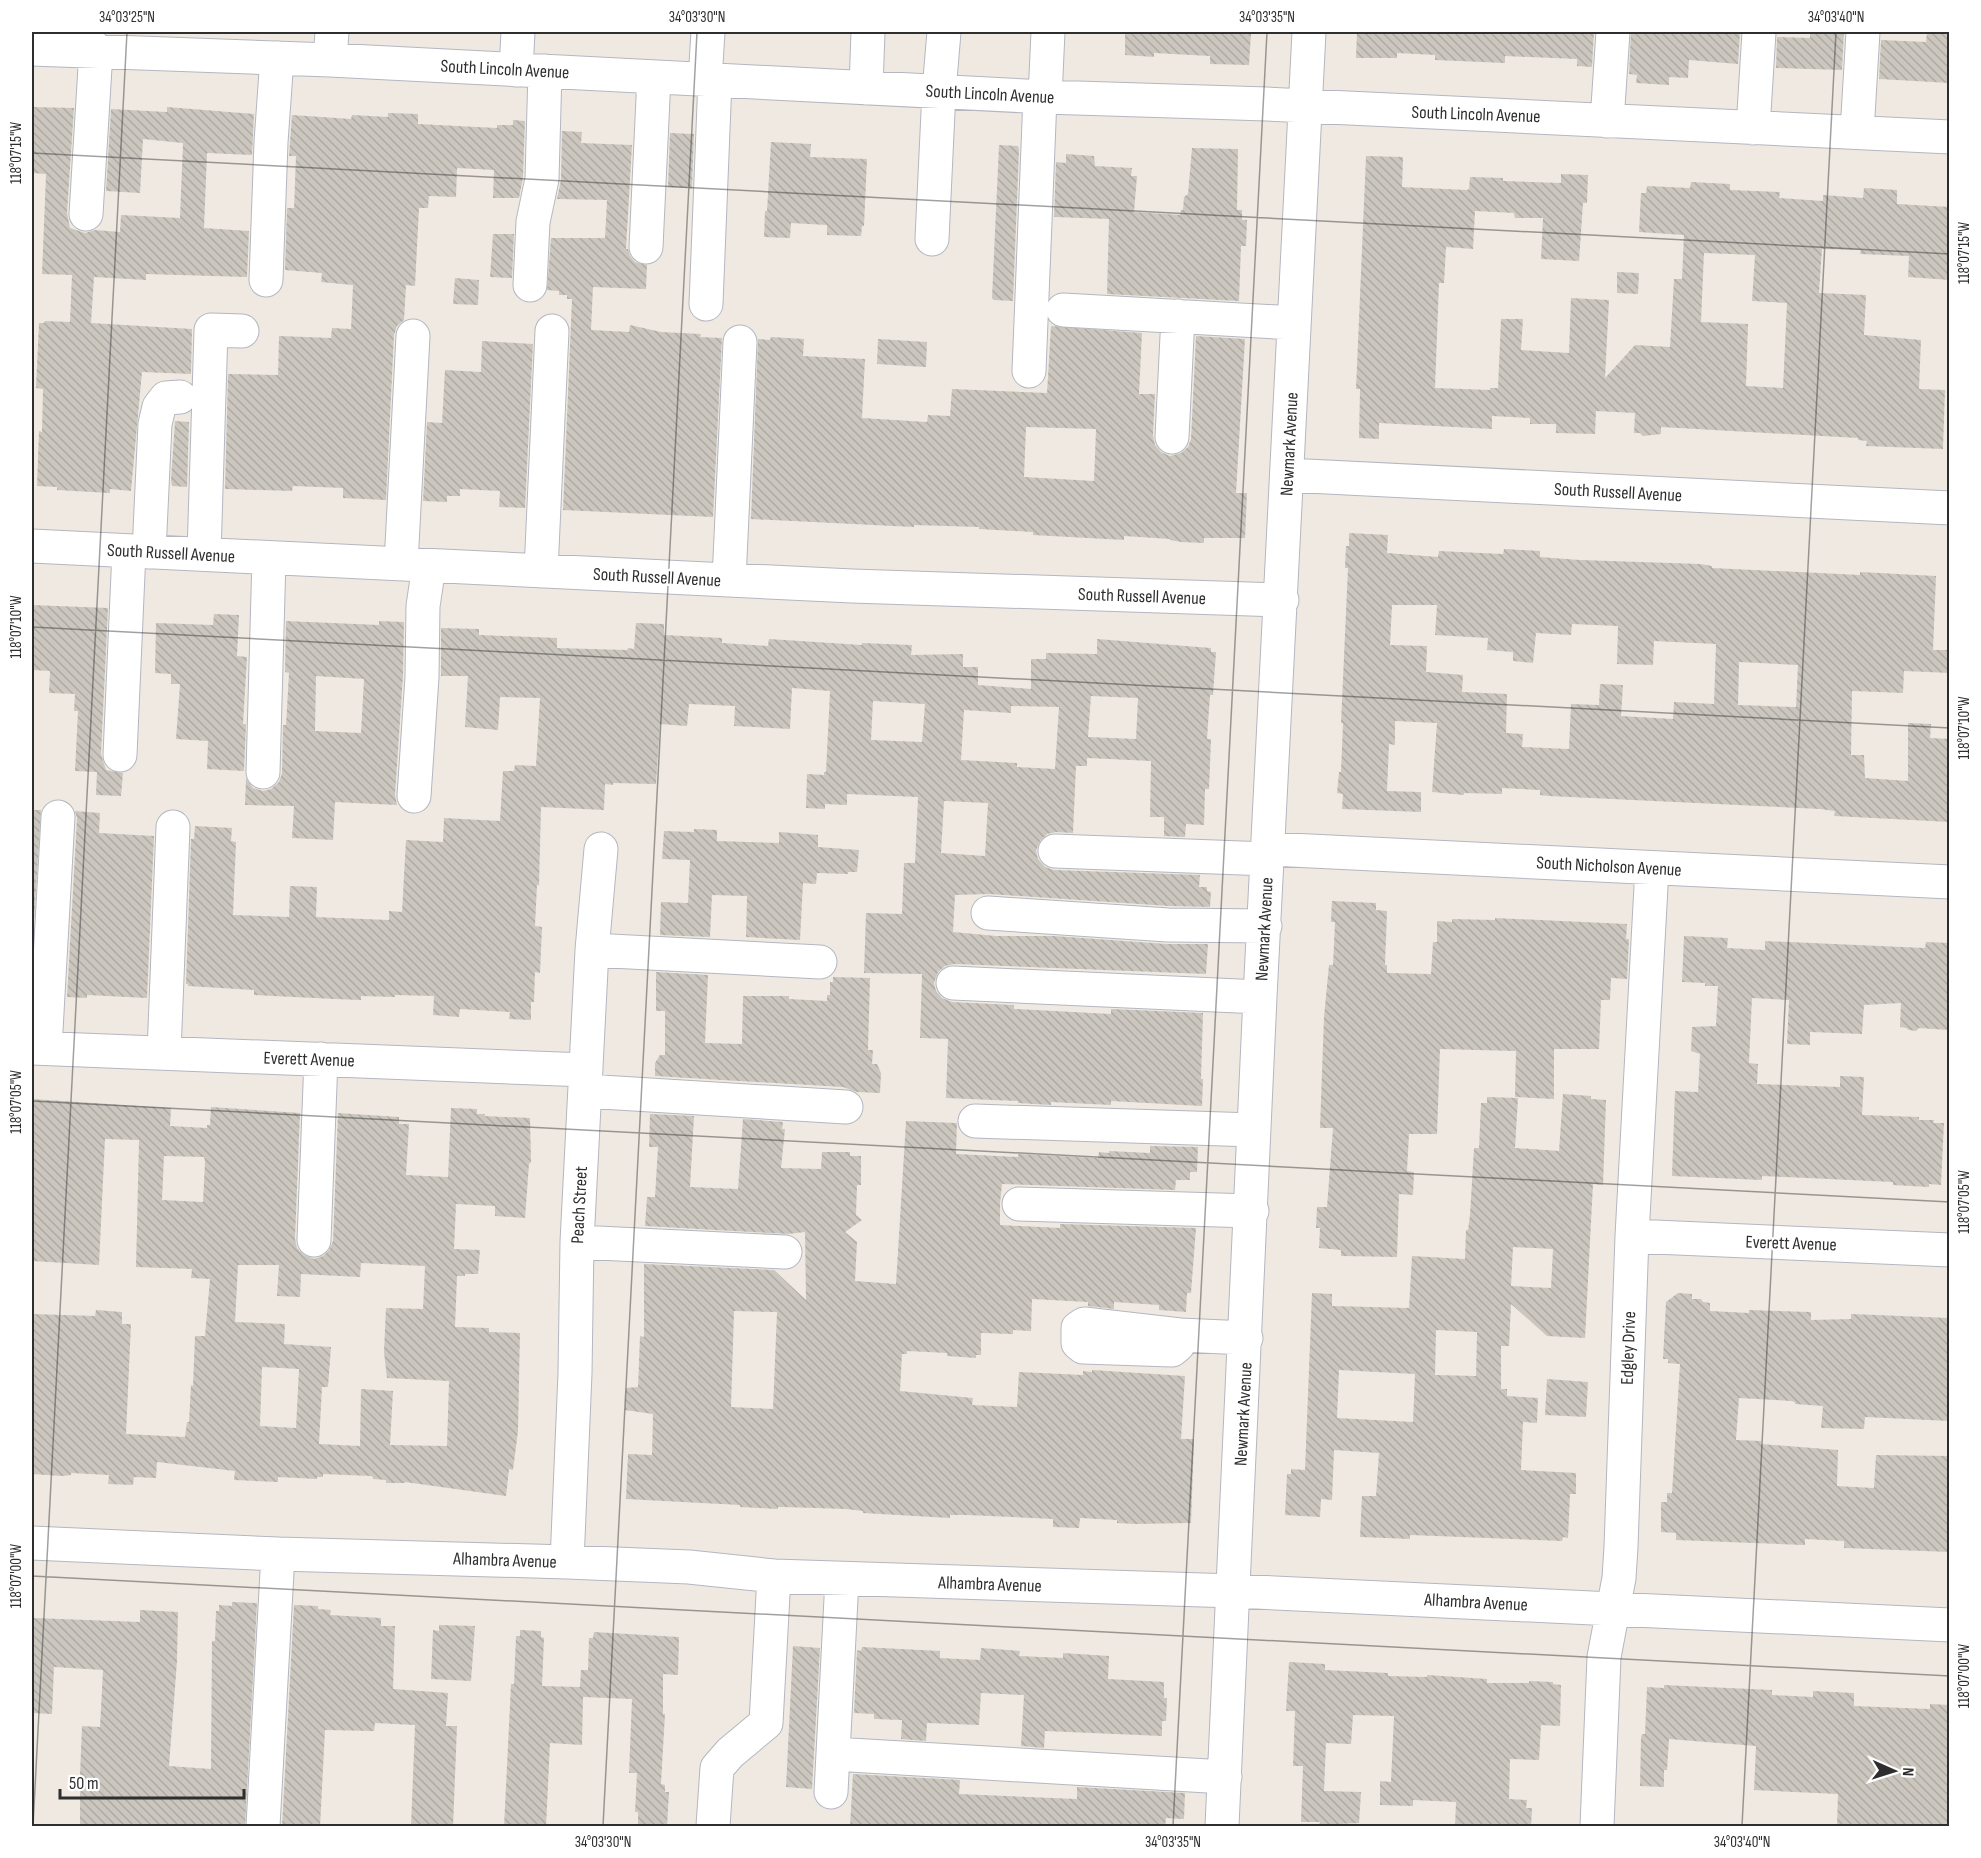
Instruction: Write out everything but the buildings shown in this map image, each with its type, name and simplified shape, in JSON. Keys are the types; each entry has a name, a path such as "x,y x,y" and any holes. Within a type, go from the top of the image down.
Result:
{"street":[{"path":"518,32 530,70 542,179 533,222 530,285"},
{"path":"706,304 710,80 708,32"},
{"path":"866,88 868,32"},
{"path":"933,239 939,92 944,32"},
{"path":"1029,371 1048,32"},
{"name":"Newmark Avenue","path":"1222,1827 1260,997 1282,600 1309,32"},
{"path":"1606,121 1613,32"},
{"path":"1753,128 1759,32"},
{"path":"1857,132 1863,32"},
{"path":"86,214 89,41"},
{"name":"South Lincoln Avenue","path":"32,49 89,41 277,58 331,46 530,70 654,77 1043,97 1305,106 1950,137"},
{"path":"266,280 271,142 277,58"},
{"path":"646,247 654,77"},
{"path":"1062,310 1294,323"},
{"path":"1172,437 1178,316"},
{"path":"204,554 211,330 242,332"},
{"path":"540,571 552,331"},
{"path":"413,336 415,565 423,606 422,677 414,796"},
{"path":"729,580 740,342"},
{"path":"120,755 139,551 155,423 159,407 166,398 180,397"},
{"name":"South Russell Avenue","path":"1287,475 1950,508"},
{"name":"South Russell Avenue","path":"32,546 864,587 1282,600"},
{"path":"262,772 269,558"},
{"path":"38,1048 58,817"},
{"path":"164,1053 173,827"},
{"name":"Peach Street","path":"567,1562 575,1373 577,1242 592,950 601,849"},
{"name":"South Nicholson Avenue","path":"1055,851 1269,854 1950,882"},
{"name":"Edgley Drive","path":"1597,1827 1604,1657 1619,1578 1621,1546 1632,1236 1652,868"},
{"path":"988,913 1168,925 1265,926"},
{"path":"592,950 820,962"},
{"path":"952,983 1260,997"},
{"name":"Everett Avenue","path":"38,1048 321,1059 585,1081 846,1107"},
{"path":"314,1240 321,1059"},
{"path":"975,1121 1254,1130"},
{"path":"1018,1204 1252,1211"},
{"name":"Everett Avenue","path":"1632,1236 1950,1250"},
{"path":"577,1242 785,1252"},
{"path":"1180,1335 1246,1338"},
{"name":"Alhambra Avenue","path":"32,1543 278,1554 689,1567 774,1576 1234,1592 1950,1625"},
{"path":"263,1827 278,1554"},
{"path":"713,1827 717,1768 730,1753 766,1723 774,1576"},
{"path":"831,1792 842,1579"},
{"path":"850,1755 1225,1777"}]}
